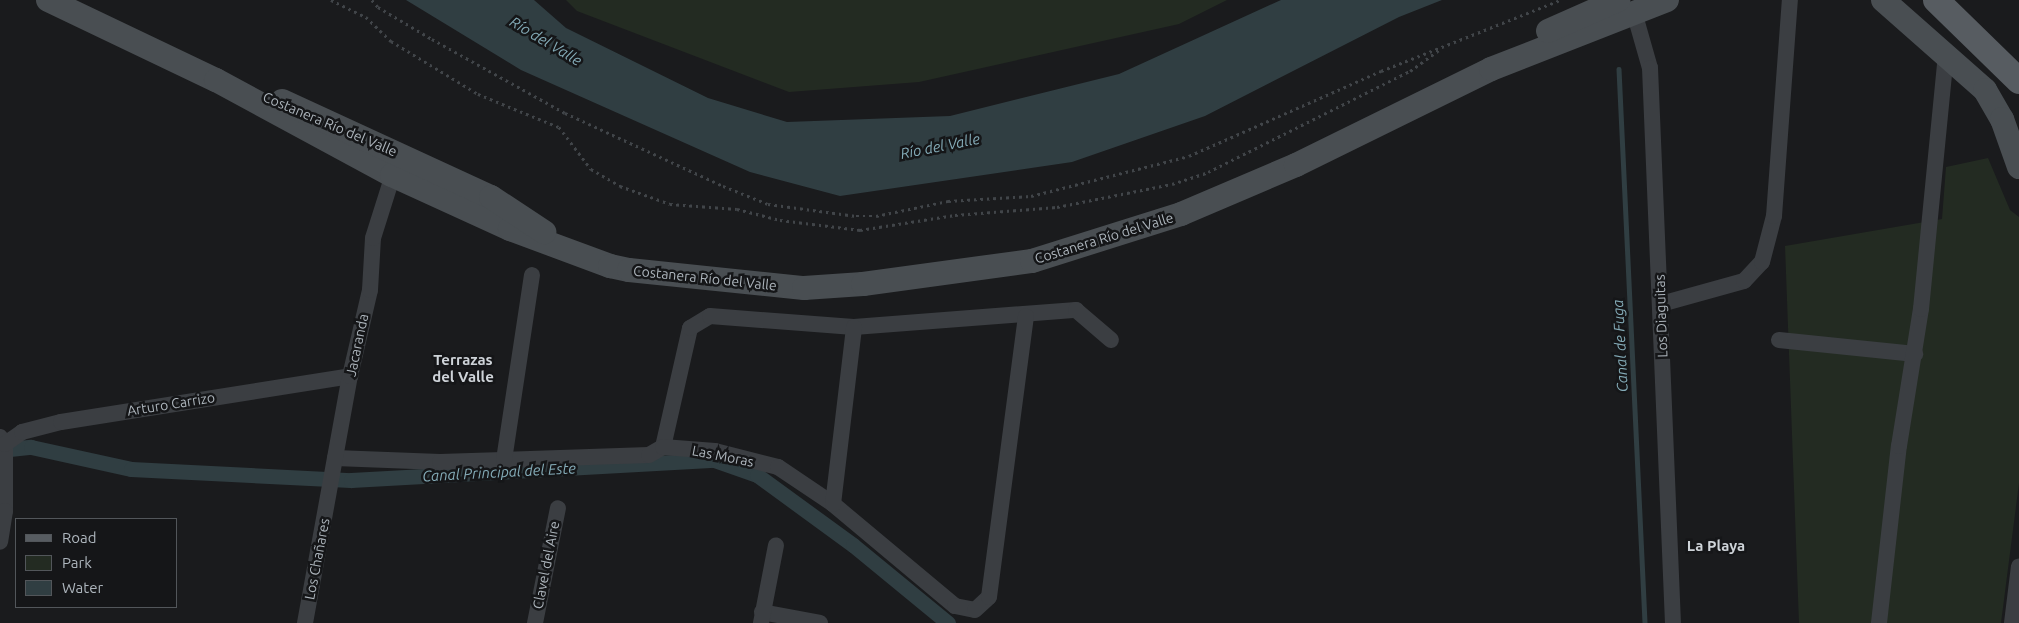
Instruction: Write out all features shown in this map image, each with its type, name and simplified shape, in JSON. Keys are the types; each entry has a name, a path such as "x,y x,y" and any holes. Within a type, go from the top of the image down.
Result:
{"main road":[{"name":"Costanera Río del Valle","path":"48,0 216,80 304,110 393,175 491,197 570,250 610,266 629,270 804,288 863,284 1032,261 1233,194 1491,69 1526,58 1626,6 1667,0"},
{"path":"1883,0 1974,78 1994,103 2019,166"},
{"path":"1936,0 2019,81"},
{"path":"1992,53 2019,74"}],"street":[{"path":"1661,304 1744,280 1762,262 1774,216 1790,0"},
{"name":"Los Diaguitas","path":"1626,6 1650,68 1673,623"},
{"path":"1879,623 1899,446 1915,354 1946,54"},
{"name":"Jacaranda","path":"329,495 350,376 370,290 373,238 393,175"},
{"path":"504,460 532,275"},
{"path":"663,447 690,328 710,316 854,327 1026,316 1076,310 1111,340"},
{"name":"Las Moras","path":"334,461 440,462 649,455 663,447 715,451 778,467 833,504 955,606 975,610 989,597 1026,316"},
{"path":"833,504 854,327"},
{"path":"1779,340 1915,354"},
{"name":"Arturo Carrizo","path":"2,441 22,432 61,422 350,376"},
{"path":"0,542 5,511 2,441"},
{"name":"Los Chañares","path":"305,623 329,495"},
{"name":"Clavel del Aire","path":"535,623 558,508"},
{"path":"776,545 762,617 820,623"},
{"path":"2012,623 2019,566"}],"path":[{"path":"331,0 366,17 391,41 478,94 559,127 591,169 620,186 670,204 737,209 780,220 860,230 955,215 1057,207 1172,184 1208,172 1410,72 1443,47"},
{"path":"372,0 378,7 432,39 565,113 723,186 768,204 856,216 876,216 948,201 1031,196 1189,156 1527,10 1560,0"}],"green space":[{"path":"566,0 1227,0 1179,24 919,82 789,92 577,11"},
{"path":"1988,158 2010,210 2019,217 2019,483 2001,623 1799,623 1785,246 1942,219 1946,167"}],"water":[{"name":"Río del Valle","path":"406,0 534,0 566,28 708,98 787,122 950,116 1119,74 1281,0 1442,0 1399,17 1205,116 1072,162 840,196 750,172 521,70"}],"waterway":[{"name":"Canal de Fuga","path":"1619,69 1645,623"},
{"name":"Canal Principal del Este","path":"0,450 31,447 131,469 351,480 714,460 757,475 853,545 948,623"}],"district":[{"name":"Terrazas del Valle","path":"463,368"},
{"name":"La Playa","path":"1716,546"}]}
